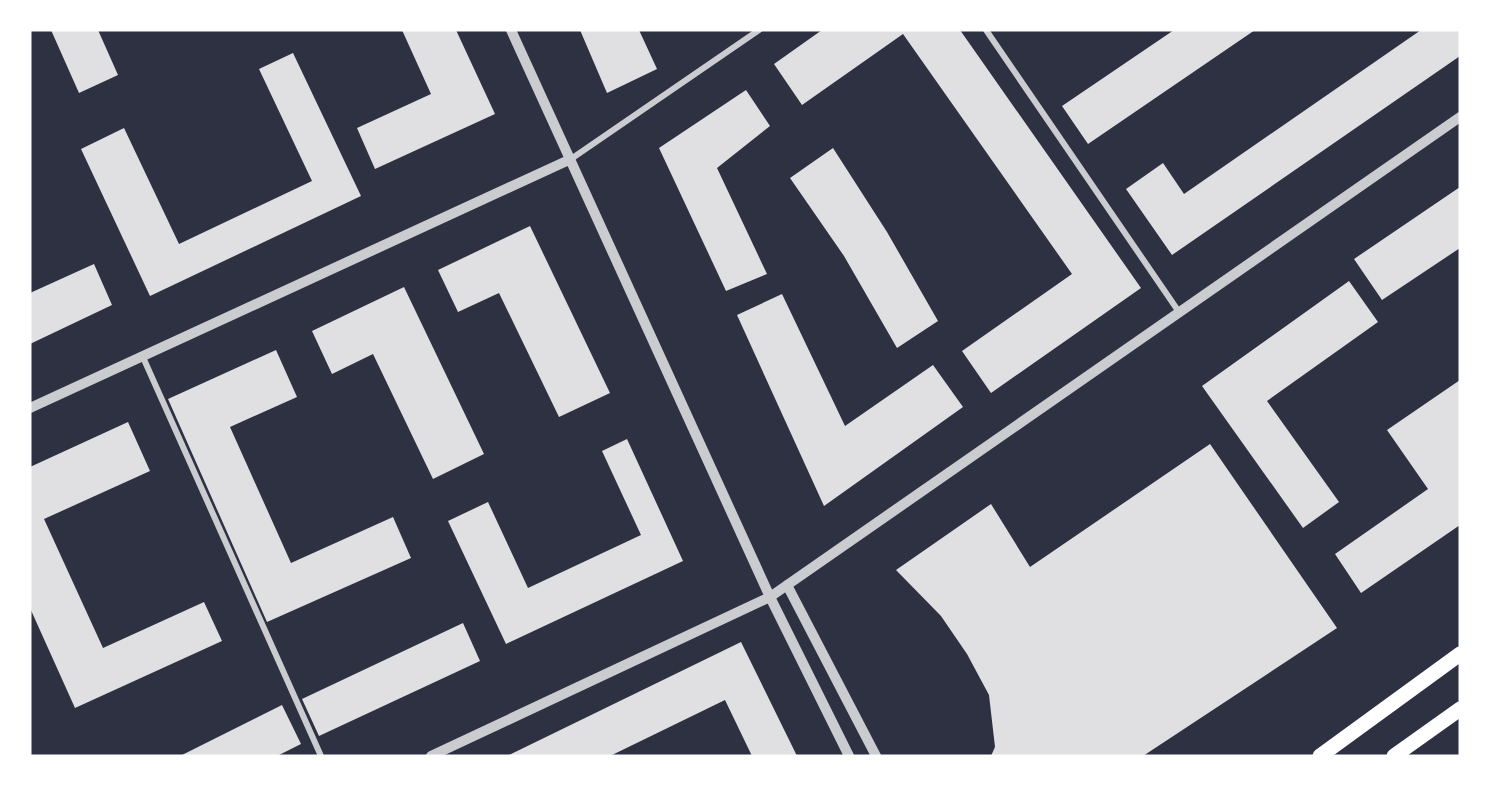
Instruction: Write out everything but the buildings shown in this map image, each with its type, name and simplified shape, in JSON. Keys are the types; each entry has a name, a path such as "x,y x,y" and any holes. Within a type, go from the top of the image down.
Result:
{"main road":[{"path":"1320,756 1460,654"},
{"path":"1394,756 1460,710"}],"street":[{"path":"511,30 770,597 849,756"},
{"path":"30,408 571,159 759,30"},
{"path":"986,30 1179,312"},
{"path":"431,756 770,597 1460,117"},
{"path":"142,356 321,756"},
{"path":"788,585 876,756"}]}
